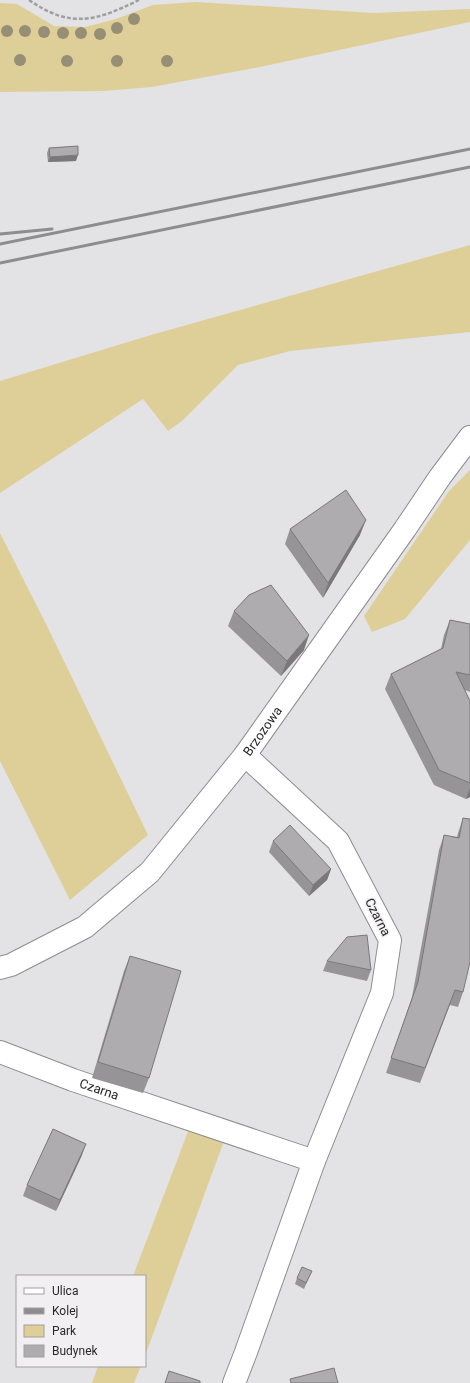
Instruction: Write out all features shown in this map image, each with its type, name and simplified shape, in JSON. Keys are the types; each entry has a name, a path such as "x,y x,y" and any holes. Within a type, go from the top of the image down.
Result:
{"street":[{"name":"Brzozowa","path":"0,968 11,965 85,927 150,872 245,755 405,529 440,477 470,437"},
{"name":"Czarna","path":"234,1383 314,1161 382,993 390,940 338,841 245,755"},
{"name":"Czarna","path":"0,1052 73,1080 314,1161"}],"path":[{"path":"29,0 43,10 58,16 86,19 96,18 116,11 139,0"}],"green space":[{"path":"196,2 373,13 470,9 470,22 260,67 152,87 104,91 0,92 0,3 17,4 54,26 85,27 116,19 153,5"},
{"path":"470,245 470,332 290,351 238,365 182,421 168,431 143,399 0,493 0,381 151,335"},
{"path":"470,470 470,540 405,619 372,632 364,616 449,491"},
{"path":"0,533 47,626 148,835 70,900 0,761"},
{"path":"189,1129 224,1141 146,1353 146,1275 133,1275"},
{"path":"98,1367 141,1367 134,1383 92,1383"}],"building":[{"path":"78,146 78,155 50,157 49,148"},
{"path":"346,490 366,520 328,583 290,529"},
{"path":"271,585 309,635 287,661 234,611 249,595"},
{"path":"450,620 470,624 470,675 456,672 470,701 470,783 439,770 391,674 443,648"},
{"path":"463,818 470,819 470,962 463,992 455,990 425,1068 391,1058 418,982 444,835 459,838"},
{"path":"290,825 331,869 313,885 273,841"},
{"path":"367,935 371,970 327,961 347,937"},
{"path":"130,956 181,971 149,1078 98,1062"},
{"path":"53,1129 86,1144 60,1200 27,1185"},
{"path":"302,1267 312,1271 306,1283 297,1278"},
{"path":"334,1368 338,1383 291,1383 290,1379"},
{"path":"169,1371 200,1381 200,1383 165,1383"}],"railway":[{"path":"0,244 470,149"},
{"path":"0,263 470,167"},
{"path":"0,234 52,229"}]}
